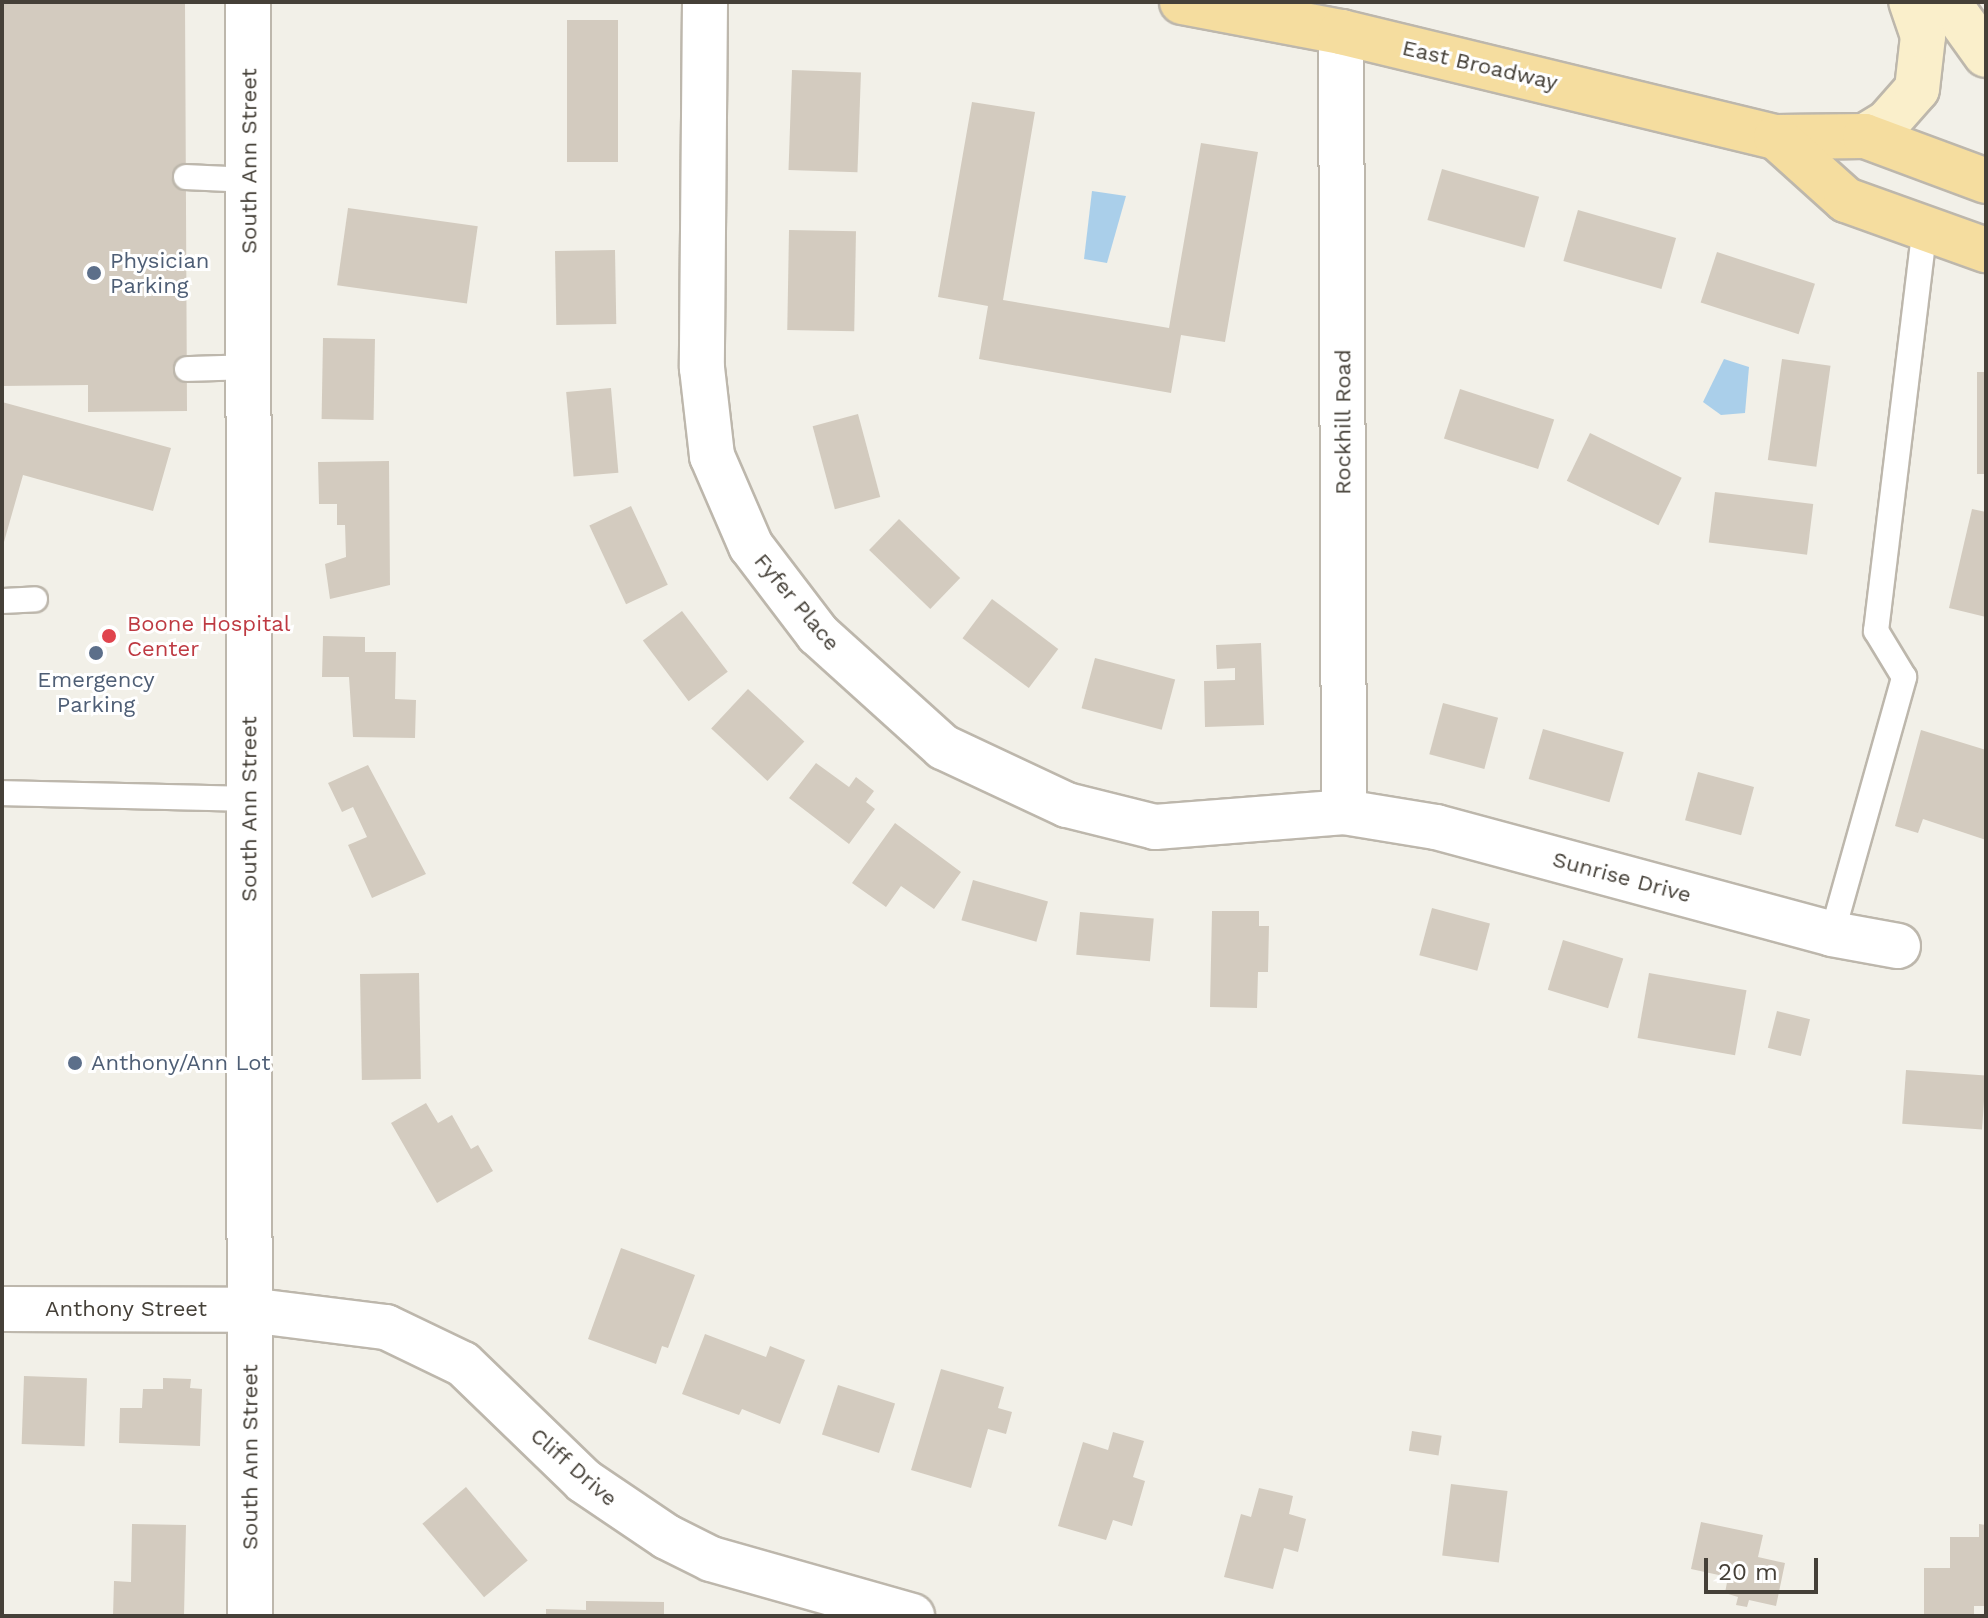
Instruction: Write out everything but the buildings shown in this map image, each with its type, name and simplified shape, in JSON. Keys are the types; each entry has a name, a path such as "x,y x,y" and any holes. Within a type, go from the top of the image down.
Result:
{"main road":[{"name":"East Broadway","path":"1182,2 1341,32 1776,137 1865,136 1986,181"},
{"path":"1865,136 1887,123 1917,89 1923,36 1911,2"},
{"path":"1948,2 1986,55"},
{"name":"East Broadway","path":"1776,137 1846,200 1986,250"}],"street":[{"name":"South Ann Street","path":"248,2 250,1616"},
{"name":"Fyfer Place","path":"705,2 702,368 712,456 751,546 818,634 943,747 1067,805 1155,827 1344,812"},
{"name":"Rockhill Road","path":"1341,32 1344,812"},
{"name":"Sunrise Drive","path":"1344,812 1436,827 1832,934 1898,946"},
{"name":"Anthony Street","path":"2,1309 249,1310"},
{"name":"Cliff Drive","path":"249,1310 386,1327 425,1342 489,1387 584,1481 667,1537 711,1559 912,1616"}],"lane":[{"path":"186,177 249,180"},
{"path":"1832,934 1904,677 1876,631 1925,228"},
{"path":"187,369 249,367"},
{"path":"2,601 35,599"},
{"path":"2,793 250,799"}],"water":[{"path":"1092,191 1126,196 1107,263 1084,259"},
{"path":"1724,359 1749,367 1745,413 1721,415 1703,402"}],"place":[{"name":"Physician Parking","path":"94,273"},
{"name":"Boone Hospital Center","path":"109,636"},
{"name":"Emergency Parking","path":"96,653"},
{"name":"Anthony/Ann Lot","path":"75,1063"}]}
